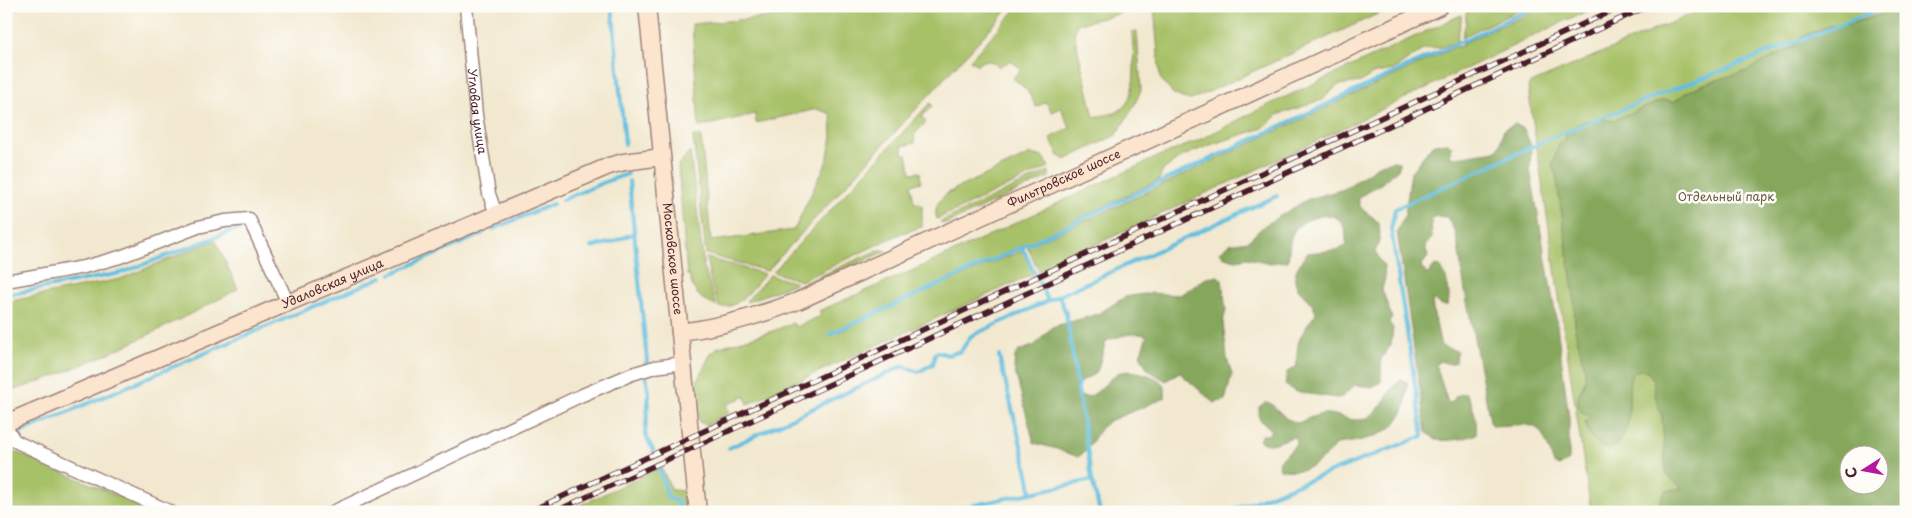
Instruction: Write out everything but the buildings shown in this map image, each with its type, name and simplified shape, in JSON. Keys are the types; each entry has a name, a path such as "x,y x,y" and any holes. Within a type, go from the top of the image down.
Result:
{"main road":[{"name":"Московское шоссе","path":"647,6 698,512"},
{"name":"Фильтровское шоссе","path":"680,332 744,320 798,301 1440,6"},
{"name":"Удаловская улица","path":"6,425 609,166 662,157"}],"street":[{"name":"Угловая улица","path":"466,6 476,115 489,194 496,214"},
{"path":"6,281 84,267 120,257 212,224 250,219 288,303"},
{"path":"333,512 580,396 632,374 655,367 684,363"},
{"path":"6,425 14,440 38,454 171,512"}],"green space":[{"path":"800,6 1011,6 767,271 706,254 693,136 701,136 711,241 794,230 827,161 832,137 831,114 817,109 756,123 755,114 699,127 692,24 796,15 800,14"},
{"path":"1019,6 1129,6 1129,9 1115,15 1077,24 1074,34 1094,117 1115,113 1126,104 1133,85 1134,74 1132,32 1137,31 1141,90 1133,108 1116,135 1065,160 1059,156 1050,138 1070,128 1061,108 1052,112 1046,102 1036,107 1027,90 1013,78 1021,69 1010,60 1005,65 1003,63 1000,67 988,61 983,61 977,65 970,60"},
{"path":"1154,6 1395,6 1191,100 1172,93 1160,78"},
{"path":"1479,6 1528,6 1462,37 1466,23 1466,13"},
{"path":"1546,6 1599,6 1039,271 1027,246 1096,216 1455,47 1462,46 1463,43"},
{"name":"Отдельный парк","path":"1710,6 1906,6 1906,512 1591,512 1528,88 1529,84"},
{"name":"Отдельный парк","path":"1897,6 1906,6 1906,512 1663,512 1660,502 1665,491 1682,488 1666,474 1662,417 1655,395 1653,379 1647,371 1640,370 1632,374 1627,427 1618,443 1610,450 1593,439 1585,421 1591,416 1583,414 1578,406 1578,396 1585,381 1585,371 1575,329 1574,298 1556,175 1552,166 1559,143 1566,140 1565,134 1580,123 1593,119 1611,121 1663,100 1674,102 1701,85 1746,71 1760,64 1793,47 1801,37 1829,26 1850,24 1879,15"},
{"path":"1461,15 1457,42 1442,47 1424,49 1393,70 1372,74 1361,82 1338,85 1322,100 1277,115 1263,128 1183,156 1163,170 1159,180 1022,246 828,334 830,336 926,291 1023,250 1033,274 748,404 745,396 726,405 730,412 707,425 699,422 696,383 711,353 716,348 793,323 795,327 821,316 819,311 934,261 1157,157 1195,142 1264,107"},
{"path":"930,103 932,106 922,117 926,122 914,135 915,143 902,146 904,155 907,154 911,173 920,172 921,182 911,185 914,203 919,203 922,206 922,227 902,233 801,281 773,272"},
{"path":"1515,124 1524,129 1531,146 1530,169 1556,318 1569,418 1569,460 1559,466 1554,464 1545,439 1535,427 1529,425 1493,426 1490,421 1456,233 1447,217 1435,216 1431,221 1432,238 1425,246 1428,257 1421,266 1427,275 1434,266 1439,265 1442,269 1449,290 1448,305 1442,305 1432,299 1433,310 1441,346 1457,351 1456,362 1450,364 1439,361 1436,365 1448,403 1453,402 1455,397 1460,394 1466,393 1474,413 1476,434 1467,438 1436,440 1426,432 1397,231 1405,215 1411,172 1430,148 1435,144 1448,143 1452,147 1450,158 1495,151 1499,147 1504,129"},
{"path":"690,152 704,268 716,306 698,295 689,275 687,275 678,165"},
{"path":"1031,154 1043,157 1049,167 937,219 936,210 938,203 947,193 951,191 952,193 953,190"},
{"path":"1393,161 1399,162 1399,168 1382,183 1359,197 1359,204 1362,209 1377,221 1380,228 1375,252 1384,267 1385,278 1382,289 1392,318 1389,323 1393,328 1391,345 1381,359 1381,382 1372,387 1355,385 1342,397 1337,398 1296,392 1285,385 1287,372 1297,366 1297,349 1300,337 1316,313 1312,304 1296,285 1295,275 1307,253 1337,250 1346,245 1343,225 1331,216 1317,217 1302,224 1292,234 1288,261 1270,263 1248,258 1236,260 1224,257 1220,252 1230,244 1248,241 1265,225 1308,199 1344,189 1381,164"},
{"path":"1049,171 1049,177 946,224 940,222"},
{"path":"215,240 238,289 95,359 6,393 6,302 120,279"},
{"path":"878,250 886,251 800,290 753,307 751,305 778,295"},
{"path":"706,258 765,274 739,301 733,305 719,307 711,283"},
{"path":"770,275 796,283 747,302 746,301"},
{"path":"1218,276 1222,280 1226,310 1223,322 1227,358 1232,375 1225,400 1214,403 1179,372 1166,381 1148,370 1140,355 1147,336 1142,334 1126,335 1106,341 1097,372 1078,384 1074,390 1080,396 1086,397 1097,392 1113,376 1129,371 1150,376 1161,382 1165,389 1165,398 1109,421 1100,429 1087,450 1078,457 1034,443 1014,368 1015,356 1019,351 1035,345 1052,327 1098,314 1125,297 1150,293 1180,295 1206,278"},
{"path":"1401,380 1407,382 1406,399 1403,412 1397,422 1378,435 1337,444 1318,462 1306,469 1280,469 1279,464 1282,457 1292,449 1297,441 1293,437 1271,444 1263,443 1259,440 1262,435 1268,435 1272,430 1259,419 1259,407 1264,403 1270,403 1287,419 1298,423 1321,414 1362,420 1378,410 1392,389"},
{"path":"6,448 156,512 6,512"},
{"path":"661,467 672,490 684,491 686,512 566,512"}],"waterway":[{"path":"612,6 625,144"},
{"path":"830,334 1022,247 1537,6"},
{"path":"1227,512 1423,436 1391,229 1395,209 1553,137 1889,6"},
{"path":"562,200 628,174"},
{"path":"629,181 647,361 645,366"},
{"path":"729,448 903,366 918,372 933,364 935,354 938,352 948,355 961,351 971,336 1277,196"},
{"path":"493,229 553,204"},
{"path":"6,295 121,273 243,227"},
{"path":"591,247 613,242 634,233"},
{"path":"391,274 482,234"},
{"path":"1022,247 1048,301"},
{"path":"19,433 382,277"},
{"path":"1059,296 1066,313 1092,480 1100,512"},
{"path":"999,356 1031,492"},
{"path":"646,375 649,394 645,434 653,450"},
{"path":"659,468 668,498 678,502 680,512"},
{"path":"942,512 1092,480"}],"railway":[{"path":"529,512 1622,6"},
{"path":"554,512 1648,6"}]}
